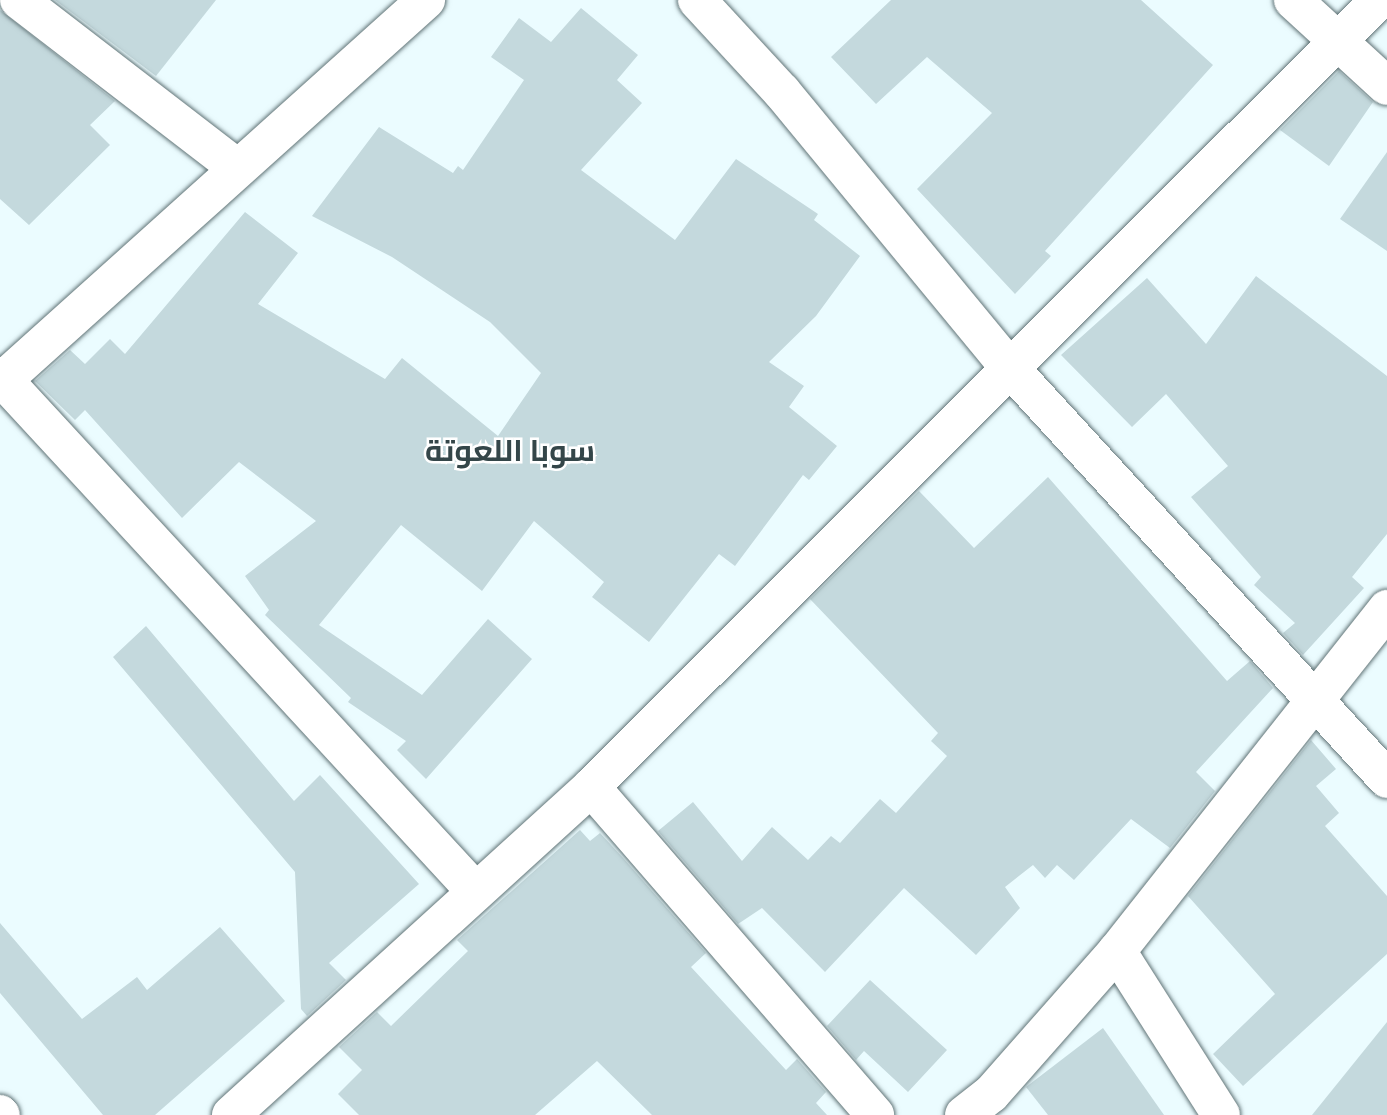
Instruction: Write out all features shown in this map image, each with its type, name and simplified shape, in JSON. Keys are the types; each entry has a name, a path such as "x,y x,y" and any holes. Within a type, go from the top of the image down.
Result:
{"street":[{"path":"19,0 236,167"},
{"path":"426,0 236,167 1,380 475,891"},
{"path":"697,0 782,92 1009,367 1387,779"},
{"path":"1293,0 1387,86"},
{"path":"231,1115 591,787 1009,367 1339,42 1378,0"},
{"path":"986,1108 1117,951 1387,609"},
{"path":"591,787 874,1115"},
{"path":"1117,951 1221,1115"}],"building":[{"path":"55,0 216,0 156,76"},
{"path":"891,0 1141,0 1213,65 1045,251 1051,256 1015,294 917,189 992,113 927,57 876,104 831,57"},
{"path":"581,8 638,55 617,80 642,103 581,170 675,240 736,159 818,214 814,220 860,256 816,316 769,362 804,386 789,407 837,446 809,480 803,475 735,566 719,554 649,642 592,597 604,582 534,521 482,591 401,525 319,625 422,695 488,619 532,659 426,779 397,750 406,741 348,702 351,698 265,615 269,610 245,576 316,521 239,462 182,518 85,410 75,420 35,381 70,350 85,364 110,339 125,354 245,212 298,253 258,304 385,379 402,358 498,436 541,373 490,322 392,257 312,216 379,127 453,173 458,166 463,170 524,80 491,57 519,18 551,42"},
{"path":"0,10 115,101 90,125 110,145 29,225 0,199"},
{"path":"1339,71 1373,102 1329,166 1280,130"},
{"path":"1387,152 1387,251 1340,219"},
{"path":"1256,276 1387,376 1387,534 1352,577 1364,588 1303,655 1283,633 1295,623 1254,585 1261,577 1191,497 1228,466 1166,394 1132,427 1061,355 1147,278 1206,344"},
{"path":"1048,477 1227,681 1250,661 1273,688 1196,772 1215,791 1170,848 1131,819 1074,880 1057,865 1045,878 1033,865 1005,887 1020,908 976,955 904,888 825,972 762,908 738,924 658,831 693,802 742,861 772,827 808,860 831,836 840,843 880,799 896,813 947,756 931,741 938,733 810,599 919,491 974,548"},
{"path":"146,626 294,801 320,775 419,884 329,963 346,980 307,1016 301,1009 295,872 113,657"},
{"path":"1311,740 1336,769 1316,786 1339,813 1325,826 1387,896 1387,954 1243,1086 1213,1054 1275,994 1188,896"},
{"path":"580,830 590,841 600,833 706,953 691,967 786,1070 797,1059 826,1092 816,1103 827,1115 652,1115 597,1061 535,1115 359,1115 338,1094 362,1070 339,1047 377,1012 391,1026 468,951 457,940"},
{"path":"0,923 82,1019 137,977 147,990 220,927 285,1001 155,1115 103,1115 0,993"},
{"path":"870,980 947,1050 908,1092 864,1051 856,1060 827,1026"},
{"path":"1387,1022 1387,1115 1312,1115"},
{"path":"1103,1028 1164,1115 1048,1115 1026,1087"}],"district":[{"name":"سوبا اللعوتة","path":"510,450"}]}
